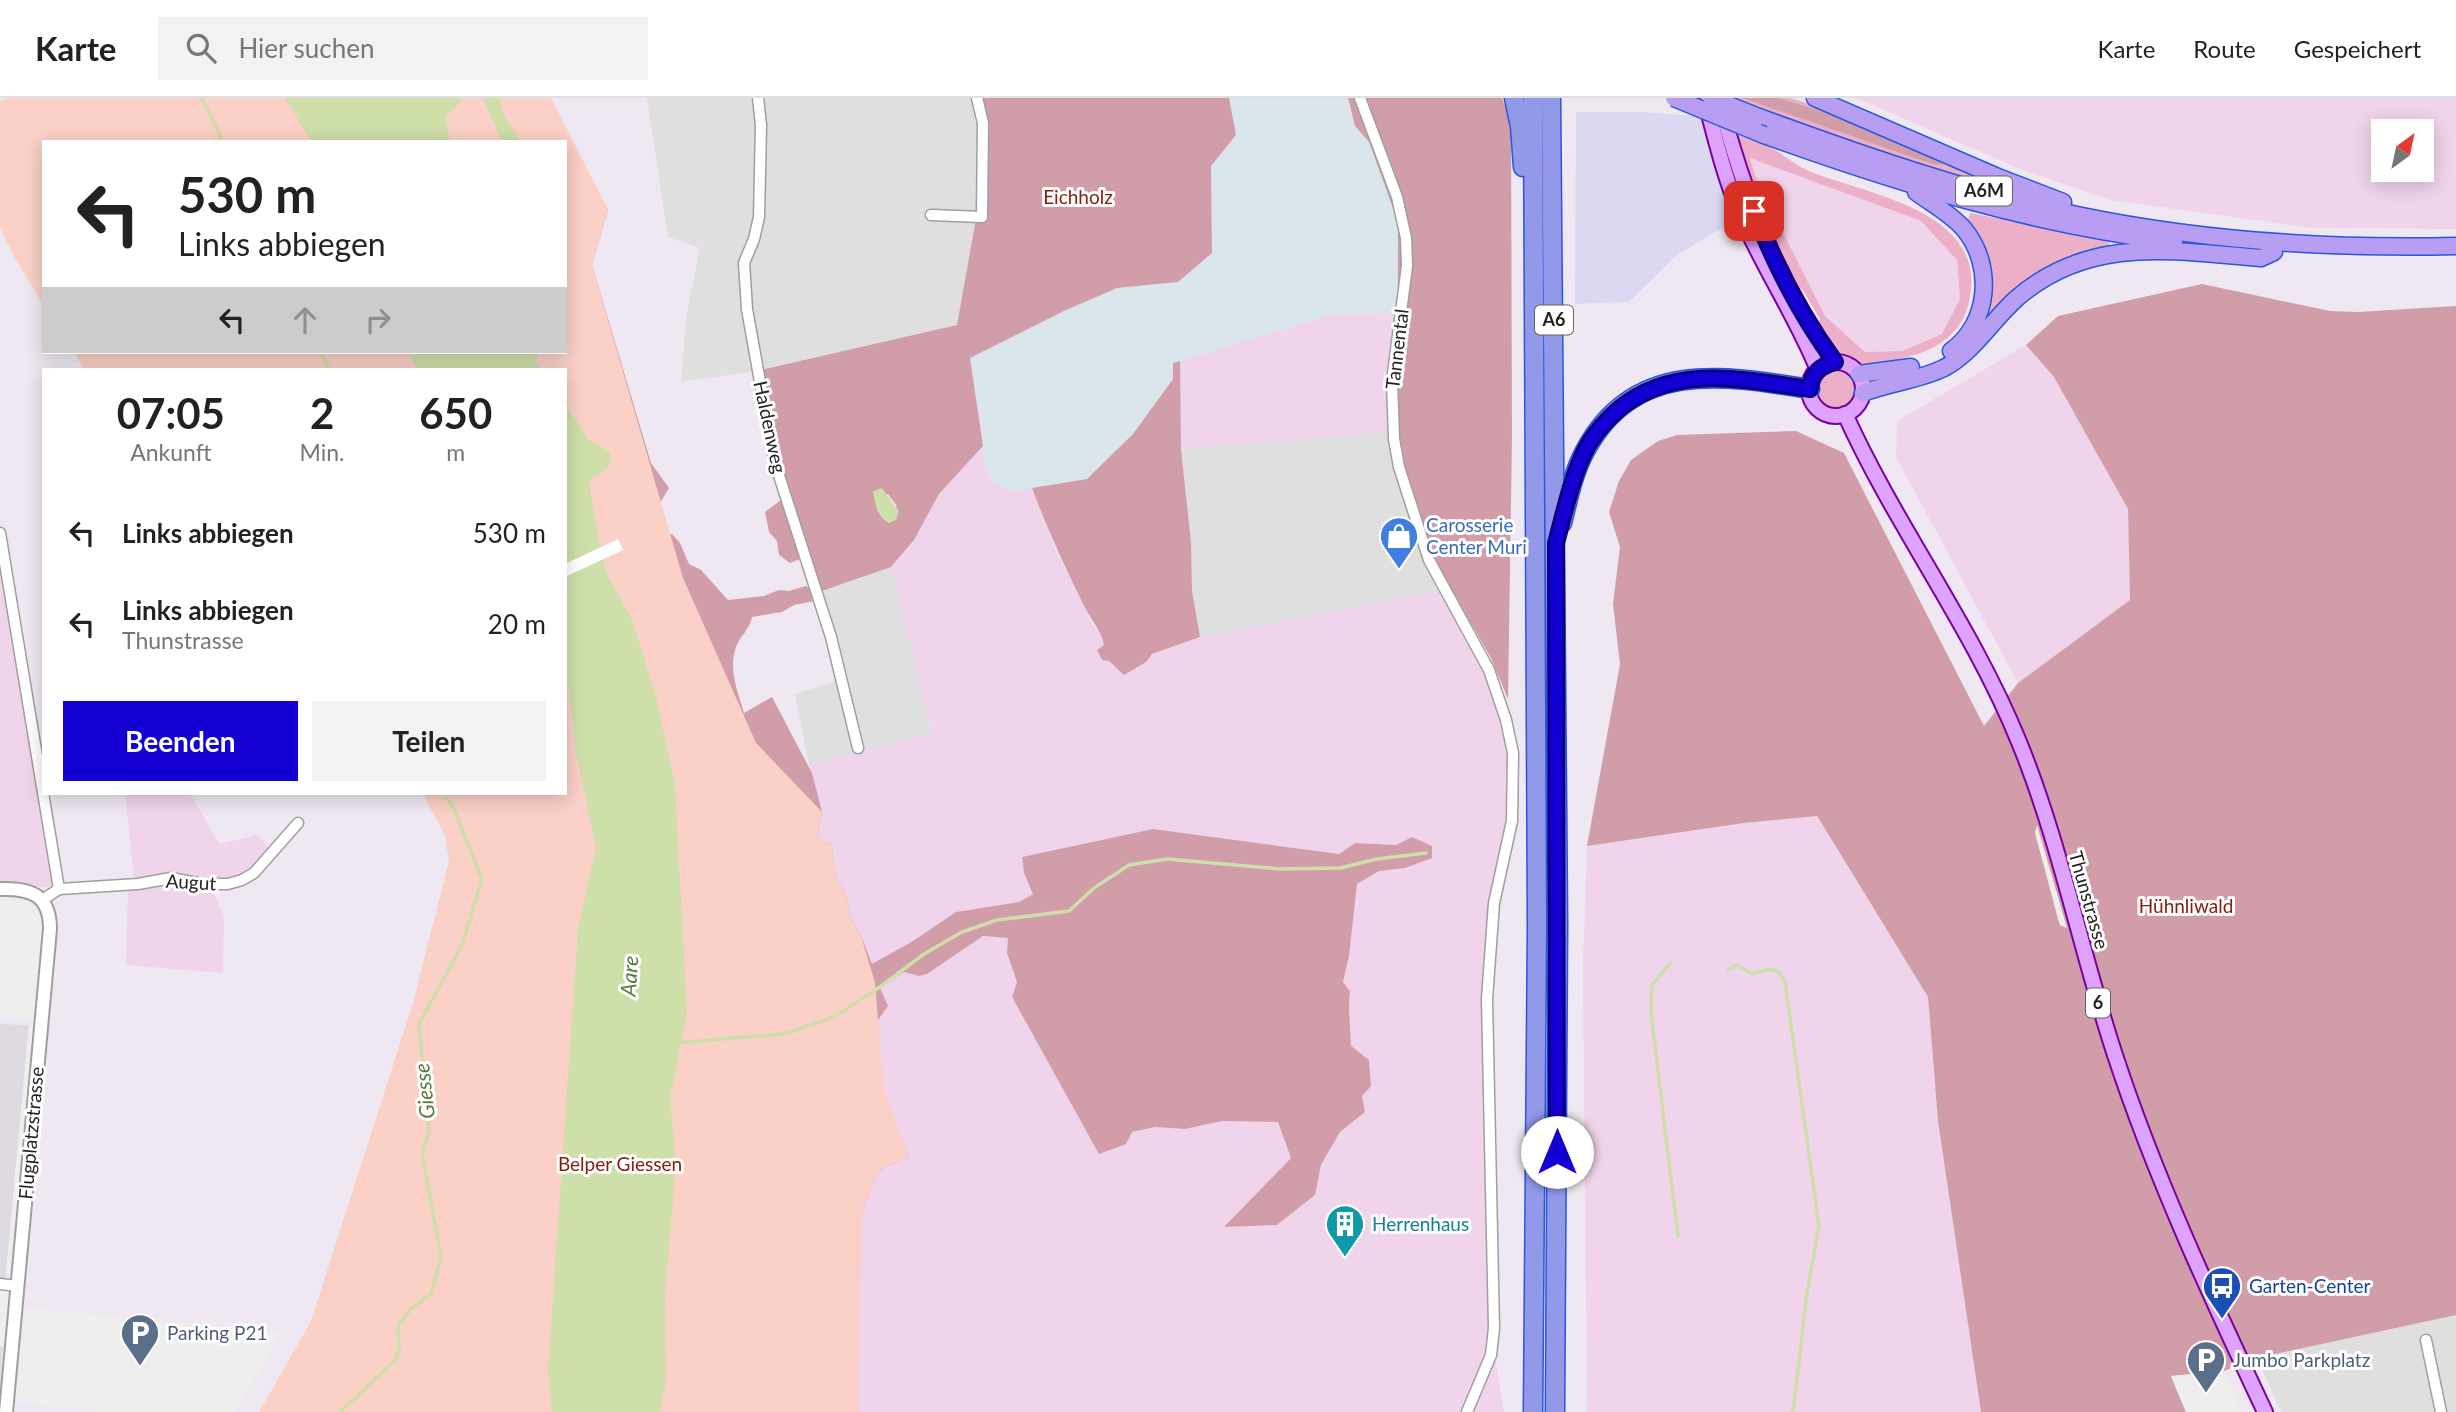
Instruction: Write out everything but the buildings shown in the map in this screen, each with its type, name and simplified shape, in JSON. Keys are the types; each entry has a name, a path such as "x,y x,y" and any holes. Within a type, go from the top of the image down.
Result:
{"highway":[{"path":"1514,98 1522,146 1524,205 1535,251"},
{"name":"A6","path":"1533,1412 1537,926 1534,98"},
{"name":"A6","path":"1551,98 1558,1007 1555,1412"},
{"name":"A6M","path":"1673,98 1764,135 1902,183 1994,209 2104,232 2274,252 2456,256"},
{"name":"A6M","path":"1711,98 1908,168 2028,203 2107,220 2215,238 2332,246 2456,246"},
{"path":"1815,98 2048,197 2113,215 2182,227 2215,238"},
{"path":"1859,374 1901,370 1941,358 1957,346 1970,331 1979,314 1983,297 1981,262 1975,245 1965,230 1954,218 1902,183"},
{"path":"1863,393 1930,374 1947,366 1964,354 2000,314 2032,286 2069,265 2120,251 2152,250 2261,258 2274,252"},
{"path":"1556,543 1575,474 1584,453 1606,421 1640,394 1658,386 1697,377 1737,378 1810,389"}],"main road":[{"path":"1705,98 1720,157 1741,216 1807,343 1818,370"},
{"path":"1719,98 1740,172 1762,233 1802,310 1835,362"},
{"path":"1835,362 1848,365 1859,374 1863,393 1857,406 1837,416 1821,411 1811,397 1810,389 1813,375 1835,362"},
{"name":"Thunstrasse","path":"1845,414 1885,494 1965,628 2019,741 2047,824 2098,1003 2138,1121 2237,1355 2265,1412"}],"street":[{"name":"Haldenweg","path":"758,98 761,125 759,216 754,239 744,263 747,309 774,460 831,637 858,748"},
{"path":"931,215 982,217 983,123 977,98"},
{"name":"Tannental","path":"1360,98 1397,197 1406,239 1407,266 1392,381 1394,439 1406,492 1429,560 1489,670 1509,732 1513,763 1512,821 1494,903 1486,1019 1491,1134 1493,1328 1490,1355 1467,1412"},
{"path":"0,533 42,786"},
{"path":"0,889 26,891 42,900 59,889 43,795"},
{"name":"Augut","path":"59,889 138,884 171,878 202,884 228,884 254,873 298,823"},
{"name":"Flugplatzstrasse","path":"6,1412 50,929 49,912 42,900"},
{"path":"0,1284 17,1286"},
{"path":"2426,1340 2441,1412"}],"shaded area":[{"path":"647,98 976,98 981,113 980,196 957,325 776,368 681,382 686,318 700,248 668,237"},
{"path":"1229,98 1348,98 1355,126 1369,142 1398,222 1396,312 1327,316 1173,379 1133,434 1087,479 1014,492 994,483 984,463 970,358 1117,288 1178,282 1212,253 1211,166 1236,135"},
{"path":"1731,98 1791,98 1843,115 1980,176 1974,179 1882,152"},
{"path":"1856,98 2456,98 2456,229 2313,228 2110,200 2020,169"},
{"path":"1576,112 1644,112 1704,117 1737,219 1677,255 1629,302 1575,304"},
{"path":"1736,134 1770,148 1811,172 1895,201 1923,214 1947,230 1964,250 1971,277 1967,309 1962,320 1940,344 1897,359 1891,368 1866,366 1849,361 1835,350 1819,330 1820,319 1802,289 1796,288 1754,197","holes":["1750,158 1921,221 1957,260 1960,299 1942,334 1902,351 1865,352 1825,316 1757,181"]},
{"path":"1750,157 1921,221 1957,260 1960,299 1942,334 1902,351 1865,352 1825,316 1757,181"},
{"path":"1971,213 2109,242 2110,248 2092,252 2060,266 1988,321 1985,318 1990,291 1990,267 1982,246 1966,223"},
{"path":"1396,312 1397,431 1181,449 1180,361 1327,316"},
{"path":"2026,345 2054,377 2128,509 2130,600 2018,683 1896,457 1897,421"},
{"path":"1837,370 1851,375 1856,389 1851,403 1837,408 1823,403 1818,389 1823,375"},
{"path":"1397,431 1452,594 1200,637 1192,591 1191,542 1181,449"},
{"path":"983,446 984,463 994,483 1014,492 1032,488 1055,548 1092,623 1103,638 1104,645 1097,650 1102,660 1113,665 1146,662 1152,654 1200,637 1441,590 1484,668 1500,714 1509,766 1508,808 1485,956 1482,1055 1491,1332 1504,1412 855,1412 862,1212 878,1171 869,1062 880,988 904,972 919,976 927,974 983,936 1008,938 1007,953 1017,982 1012,997 1034,1037 1131,1132 1155,1127 1185,1129 1222,1121 1278,1122 1291,1158 1224,1227 1277,1225 1315,1195 1321,1165 1340,1132 1365,1112 1351,1046 1350,991 1343,982 1349,956 1357,884 1379,871 1405,868 1412,837 1396,845 1355,843 1339,854 1153,829 1022,857 1024,873 1033,894 1019,902 956,912 872,964 851,918 846,895 835,876 832,845 817,838 822,812 809,765 932,733 891,567 914,540 939,494"},
{"path":"0,554 54,881 49,887 0,887"},
{"path":"891,567 932,734 809,765 795,694 845,678 819,592"},
{"path":"125,795 191,795 219,844 258,835 275,855 247,884 211,888 224,916 223,973 126,965 128,888 134,888"},
{"path":"1816,816 1928,997 1938,1121 1981,1412 1587,1412 1583,967 1587,846 1744,823"},
{"path":"2037,825 2067,928 2060,925 2058,919 2035,833"},
{"path":"19,896 42,909 46,920 37,1020 0,1019 0,897"},
{"path":"0,1024 29,1025 6,1273 0,1409"},
{"path":"29,1025 40,1028 18,1274 6,1273"},
{"path":"0,1287 12,1288 8,1347 0,1347"},
{"name":"Parking P21","path":"26,1308 281,1333 235,1412 100,1412 15,1402"},
{"path":"2456,1315 2456,1412 2281,1412 2257,1358"},
{"name":"Jumbo Parkplatz","path":"2224,1371 2241,1412 2186,1412 2171,1376"}],"green space":[{"name":"Belper Giessen","path":"9,98 551,98 608,210 592,265 683,578 756,743 822,812 817,838 832,845 835,876 846,895 851,918 861,936 875,983 884,1091 909,1156 878,1171 862,1212 858,1412 259,1412 311,1321 413,1003 449,861 445,835 423,795 567,795 567,368 83,368 75,354 567,354 567,140 42,140 42,303 14,257 0,227 0,102"},
{"path":"549,98 608,210 592,265 651,463 669,488 651,518 666,535 672,534 680,543 689,564 701,570 728,600 764,596 779,590 789,591 806,586 812,590 814,601 794,605 782,612 752,617 736,647 733,664 735,680 744,713 772,697 812,773 822,812 817,838 832,845 835,876 846,895 851,918 872,964 956,912 1019,902 1033,894 1024,873 1022,857 1153,829 1339,854 1355,843 1396,845 1412,837 1432,846 1432,858 1405,868 1379,871 1357,884 1349,956 1343,982 1350,991 1351,1046 1369,1060 1371,1086 1362,1096 1365,1112 1340,1132 1321,1165 1315,1195 1277,1225 1224,1227 1291,1158 1278,1122 1222,1121 1185,1129 1155,1127 1132,1132 1126,1144 1099,1154 1012,997 1017,982 1007,953 1008,938 983,936 927,974 919,976 904,972 880,988 888,1006 868,1034 869,1062 909,1156 878,1171 862,1212 565,368 567,140 564,140"},
{"name":"Eichholz","path":"976,98 1229,98 1236,135 1211,166 1212,253 1178,282 1117,288 970,358 983,446 939,494 914,540 891,567 819,592 805,557 790,563 779,555 777,541 769,532 765,512 781,500 782,483 772,477 766,444 761,370 957,325 980,196 981,113","holes":["888,494 897,506 878,512 874,496"]},
{"path":"1348,98 1502,98 1511,122 1512,437 1508,699 1491,658 1440,570 1408,487 1397,431 1398,222 1369,142 1355,126"},
{"path":"1743,98 1779,98 1844,119 1938,159 1942,164 1935,165"},
{"name":"Hühnliwald","path":"2202,284 2330,311 2358,312 2456,306 2456,1315 2257,1358 2224,1371 2171,1376 2186,1412 1981,1412 1938,1121 1928,997 1817,816 1744,823 1587,846 1620,664 1613,604 1620,547 1609,512 1619,481 1631,460 1658,441 1677,435 1796,431 1844,453 1984,726 2018,683 2130,600 2128,509 2054,377 2026,345 2058,316"},
{"path":"1180,361 1181,449 1191,542 1192,591 1200,637 1152,654 1146,662 1124,675 1109,661 1102,660 1097,650 1104,645 1101,635 1063,562 1032,488 1087,479 1133,434 1173,379 1173,363"}],"water":[{"path":"285,98 459,98 461,102 445,117 450,140 311,140"},
{"path":"483,98 500,98 501,107 519,140 501,140"},
{"path":"410,354 539,354 535,361 540,368 417,368"},
{"name":"Aare","path":"567,408 588,438 610,455 608,467 593,476 589,484 605,570 632,620 657,700 675,785 687,1013 670,1099 676,1163 665,1294 666,1380 660,1412 552,1412 548,1370 578,928 596,847 576,752 569,689"},
{"path":"882,488 899,511 896,520 889,523 879,513 873,491"}],"pier":[{"path":"618,539 623,550 567,576 567,563"}],"waterway":[{"name":"Giesse","path":"202,98 222,140"},
{"name":"Giesse","path":"322,354 329,368"},
{"name":"Giesse","path":"340,1412 394,1362 399,1350 398,1325 411,1309 431,1294 441,1257 422,1153 429,1132 419,1024 462,945 482,879 453,807 444,795"},
{"path":"676,1043 783,1034 832,1018 924,954 962,932 997,920 1069,911 1094,888 1129,865 1167,859 1281,869 1340,868 1377,859 1426,853"},
{"path":"1671,962 1652,985 1651,1013 1678,1236"},
{"path":"1728,970 1736,965 1753,974 1768,969 1778,971 1785,982 1819,1226 1807,1293 1793,1412"}],"place":[{"name":"Carosserie Center Muri","path":"1399,570"},
{"name":"Herrenhaus","path":"1345,1258"},
{"name":"Garten-Center","path":"2222,1320"},
{"name":"Parking P21","path":"140,1367"},
{"name":"Jumbo Parkplatz","path":"2206,1394"}],"route":[{"path":"1557,1152 1556,543 1575,474 1584,453 1606,421 1640,394 1658,386 1697,377 1737,378 1810,389 1813,375 1825,364 1835,362 1802,310 1762,233 1754,211"}]}
